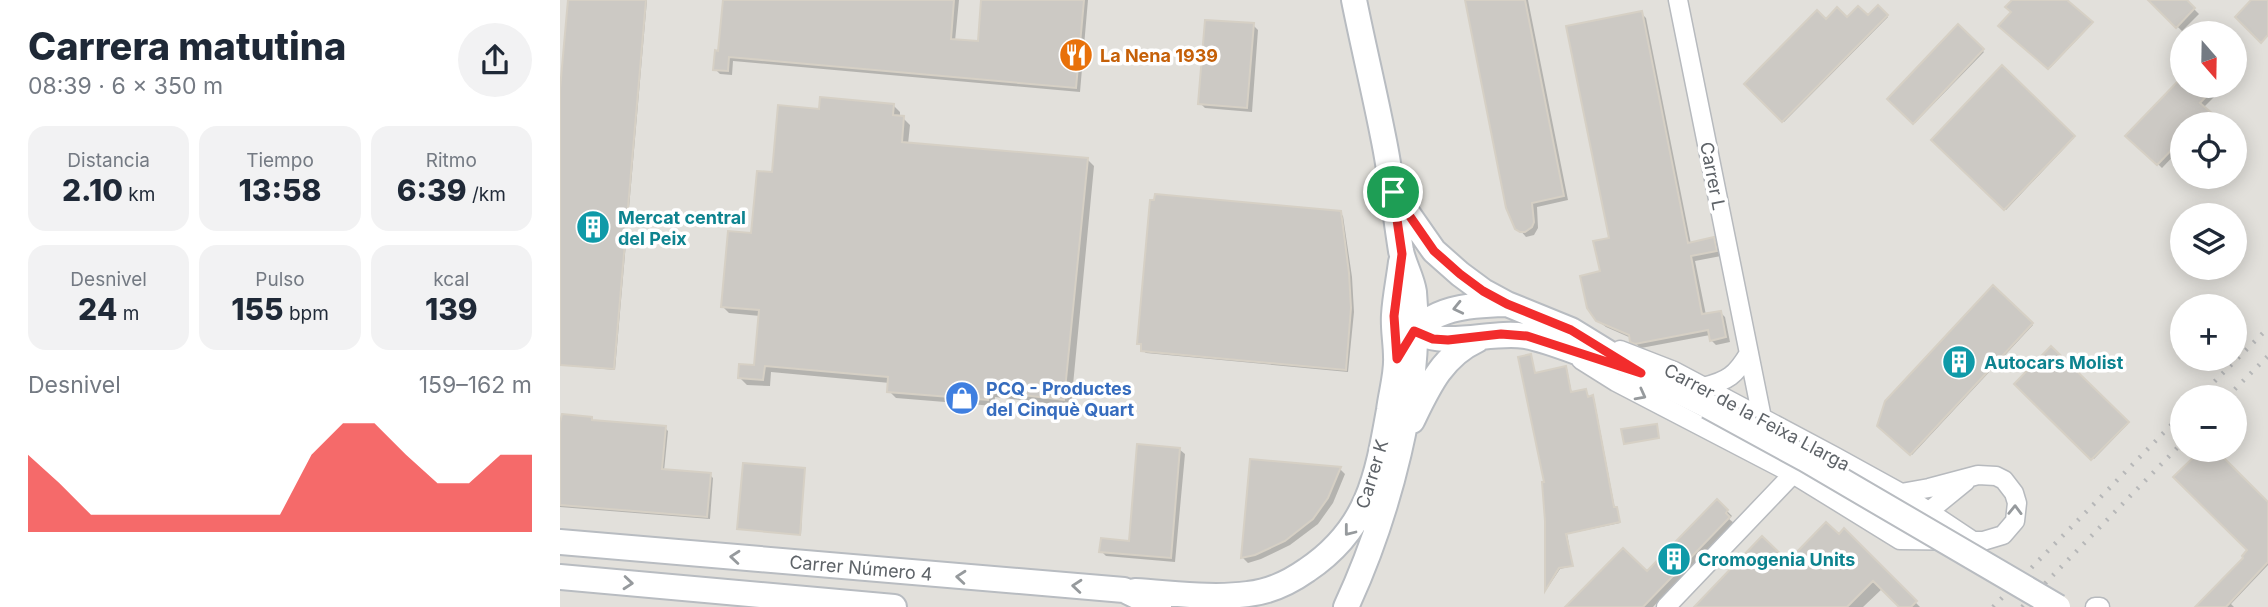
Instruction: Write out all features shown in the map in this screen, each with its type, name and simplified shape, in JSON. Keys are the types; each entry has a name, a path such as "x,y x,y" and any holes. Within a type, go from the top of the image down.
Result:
{"main road":[{"name":"Carrer K","path":"1346,607 1376,533 1400,443 1410,387 1414,331 1413,290 1402,254 1393,192 1354,0"},
{"name":"Carrer de la Feixa Llarga","path":"1393,192 1434,251 1483,291 1566,339 1641,373 1705,396 1805,459 2058,607"},
{"name":"Carrer K","path":"1124,590 1250,594 1297,576 1329,553 1352,528 1367,501 1384,437 1397,359 1394,316 1402,254"},
{"path":"1398,289 1407,321 1414,331"},
{"name":"Carrer de la Feixa Llarga","path":"1397,359 1414,331 1445,311 1460,307 1507,304"},
{"name":"Carrer de la Feixa Llarga","path":"1414,331 1433,339 1448,340 1496,334 1566,339"},
{"name":"Carrer de la Feixa Llarga","path":"1400,443 1431,382 1450,358 1467,345 1496,334"},
{"name":"Carrer Número 4","path":"560,542 1124,590 1159,607"},
{"name":"Carrer Número 4","path":"560,577 894,607"}],"street":[{"name":"Carrer L","path":"1678,0 1762,418"},
{"name":"Carrer de la Feixa Llarga","path":"1566,339 1674,371 1705,396 1762,418 1901,493 1973,541"},
{"name":"Carrer de la Feixa Llarga","path":"1566,339 1616,382 1793,474 1900,540 1994,539 2003,535 2015,521 2017,512 2014,493 2004,480 1987,474 1978,475 1905,529 1881,521 1813,480 1793,474"},
{"path":"1705,396 1741,368 1749,353"},
{"path":"1666,607 1793,474"},
{"path":"1901,493 1978,475"},
{"path":"2095,607 2100,607"}],"shaded area":[{"path":"560,0 2268,0 2268,607 560,607"}],"building":[{"name":"Mercat central del Peix","path":"568,0 646,0 614,369 560,365 560,89"},
{"path":"723,0 954,0 951,39 978,41 981,0 1084,0 1076,88 729,57 728,71 713,70 715,50 718,51"},
{"path":"1465,0 1525,0 1564,196 1532,203 1534,222 1525,232 1515,229 1506,208"},
{"path":"2012,0 2067,0 2093,22 2048,69 1998,26 2011,12 2005,7"},
{"path":"2148,0 2187,0 2195,8 2183,21 2170,22"},
{"path":"2251,0 2268,0 2268,35 2261,43 2247,29 2247,21 2239,21 2235,17"},
{"path":"1878,5 1888,15 1782,122 1744,84 1817,10 1826,19 1837,7 1847,17 1858,6 1868,15"},
{"path":"1642,11 1688,243 1714,237 1717,251 1691,256 1702,314 1721,311 1726,337 1710,341 1708,330 1635,344 1630,342 1629,335 1596,321 1587,308 1580,276 1600,271 1593,241 1609,238 1566,26"},
{"path":"1205,20 1254,23 1247,108 1198,104"},
{"path":"1958,24 1984,49 1913,124 1887,99"},
{"path":"2002,65 2075,136 2004,210 1931,140"},
{"path":"2170,89 2170,98 2205,98 2200,103 2211,112 2170,112 2170,151 2157,165 2125,136"},
{"path":"820,97 894,104 893,115 904,116 902,142 1088,158 1064,400 989,391 988,400 887,392 888,377 765,366 763,380 738,378 739,364 754,365 759,310 721,307 728,231 751,233 757,171 772,172 778,105 819,109"},
{"path":"1155,194 1341,211 1351,308 1346,370 1141,351 1141,344 1137,344 1150,200 1154,200"},
{"name":"Autocars Molist","path":"1993,285 2033,323 1910,455 1877,426 1885,401"},
{"path":"2051,346 2129,422 2091,460 2014,384"},
{"path":"1531,354 1535,373 1566,366 1571,392 1586,389 1588,397 1593,395 1614,507 1617,507 1620,522 1566,534 1573,566 1559,568 1545,591 1544,482 1518,357"},
{"path":"562,414 592,417 592,420 666,426 662,469 711,473 707,517 560,505"},
{"path":"1657,424 1659,438 1624,444 1621,429"},
{"path":"1137,444 1180,448 1171,558 1099,552 1101,538 1129,541"},
{"path":"1250,459 1341,467 1328,498 1313,519 1285,541 1255,555 1241,558"},
{"path":"2189,462 2228,462 2268,502 2268,562 2226,607 2195,607 2243,558 2247,550 2173,477"},
{"path":"743,463 805,468 800,535 737,529"},
{"name":"Cromogenia Units","path":"1717,499 1728,510 1726,513 1730,517 1643,607 1565,607 1623,548 1647,571"},
{"path":"1826,522 1839,534 1844,528 1917,601 1911,607 1899,607 1873,581 1847,607 1694,607 1762,536 1788,561"}],"railway":[{"path":"2211,385 2268,328"},
{"path":"2239,385 2268,356"},
{"path":"1993,607 2170,426"},
{"path":"2022,607 2170,455"}],"place":[{"name":"La Nena 1939","path":"1076,55"},
{"name":"Mercat central del Peix","path":"593,227"},
{"name":"Autocars Molist","path":"1959,362"},
{"name":"PCQ - Productes del Cinquè Quart","path":"962,398"},
{"name":"Cromogenia Units","path":"1674,559"}],"route":[{"path":"1393,192 1434,251 1483,291 1507,304 1571,330 1641,373 1527,336 1501,334 1448,340 1433,339 1414,331 1397,359 1394,316 1402,254 1393,192"}]}
